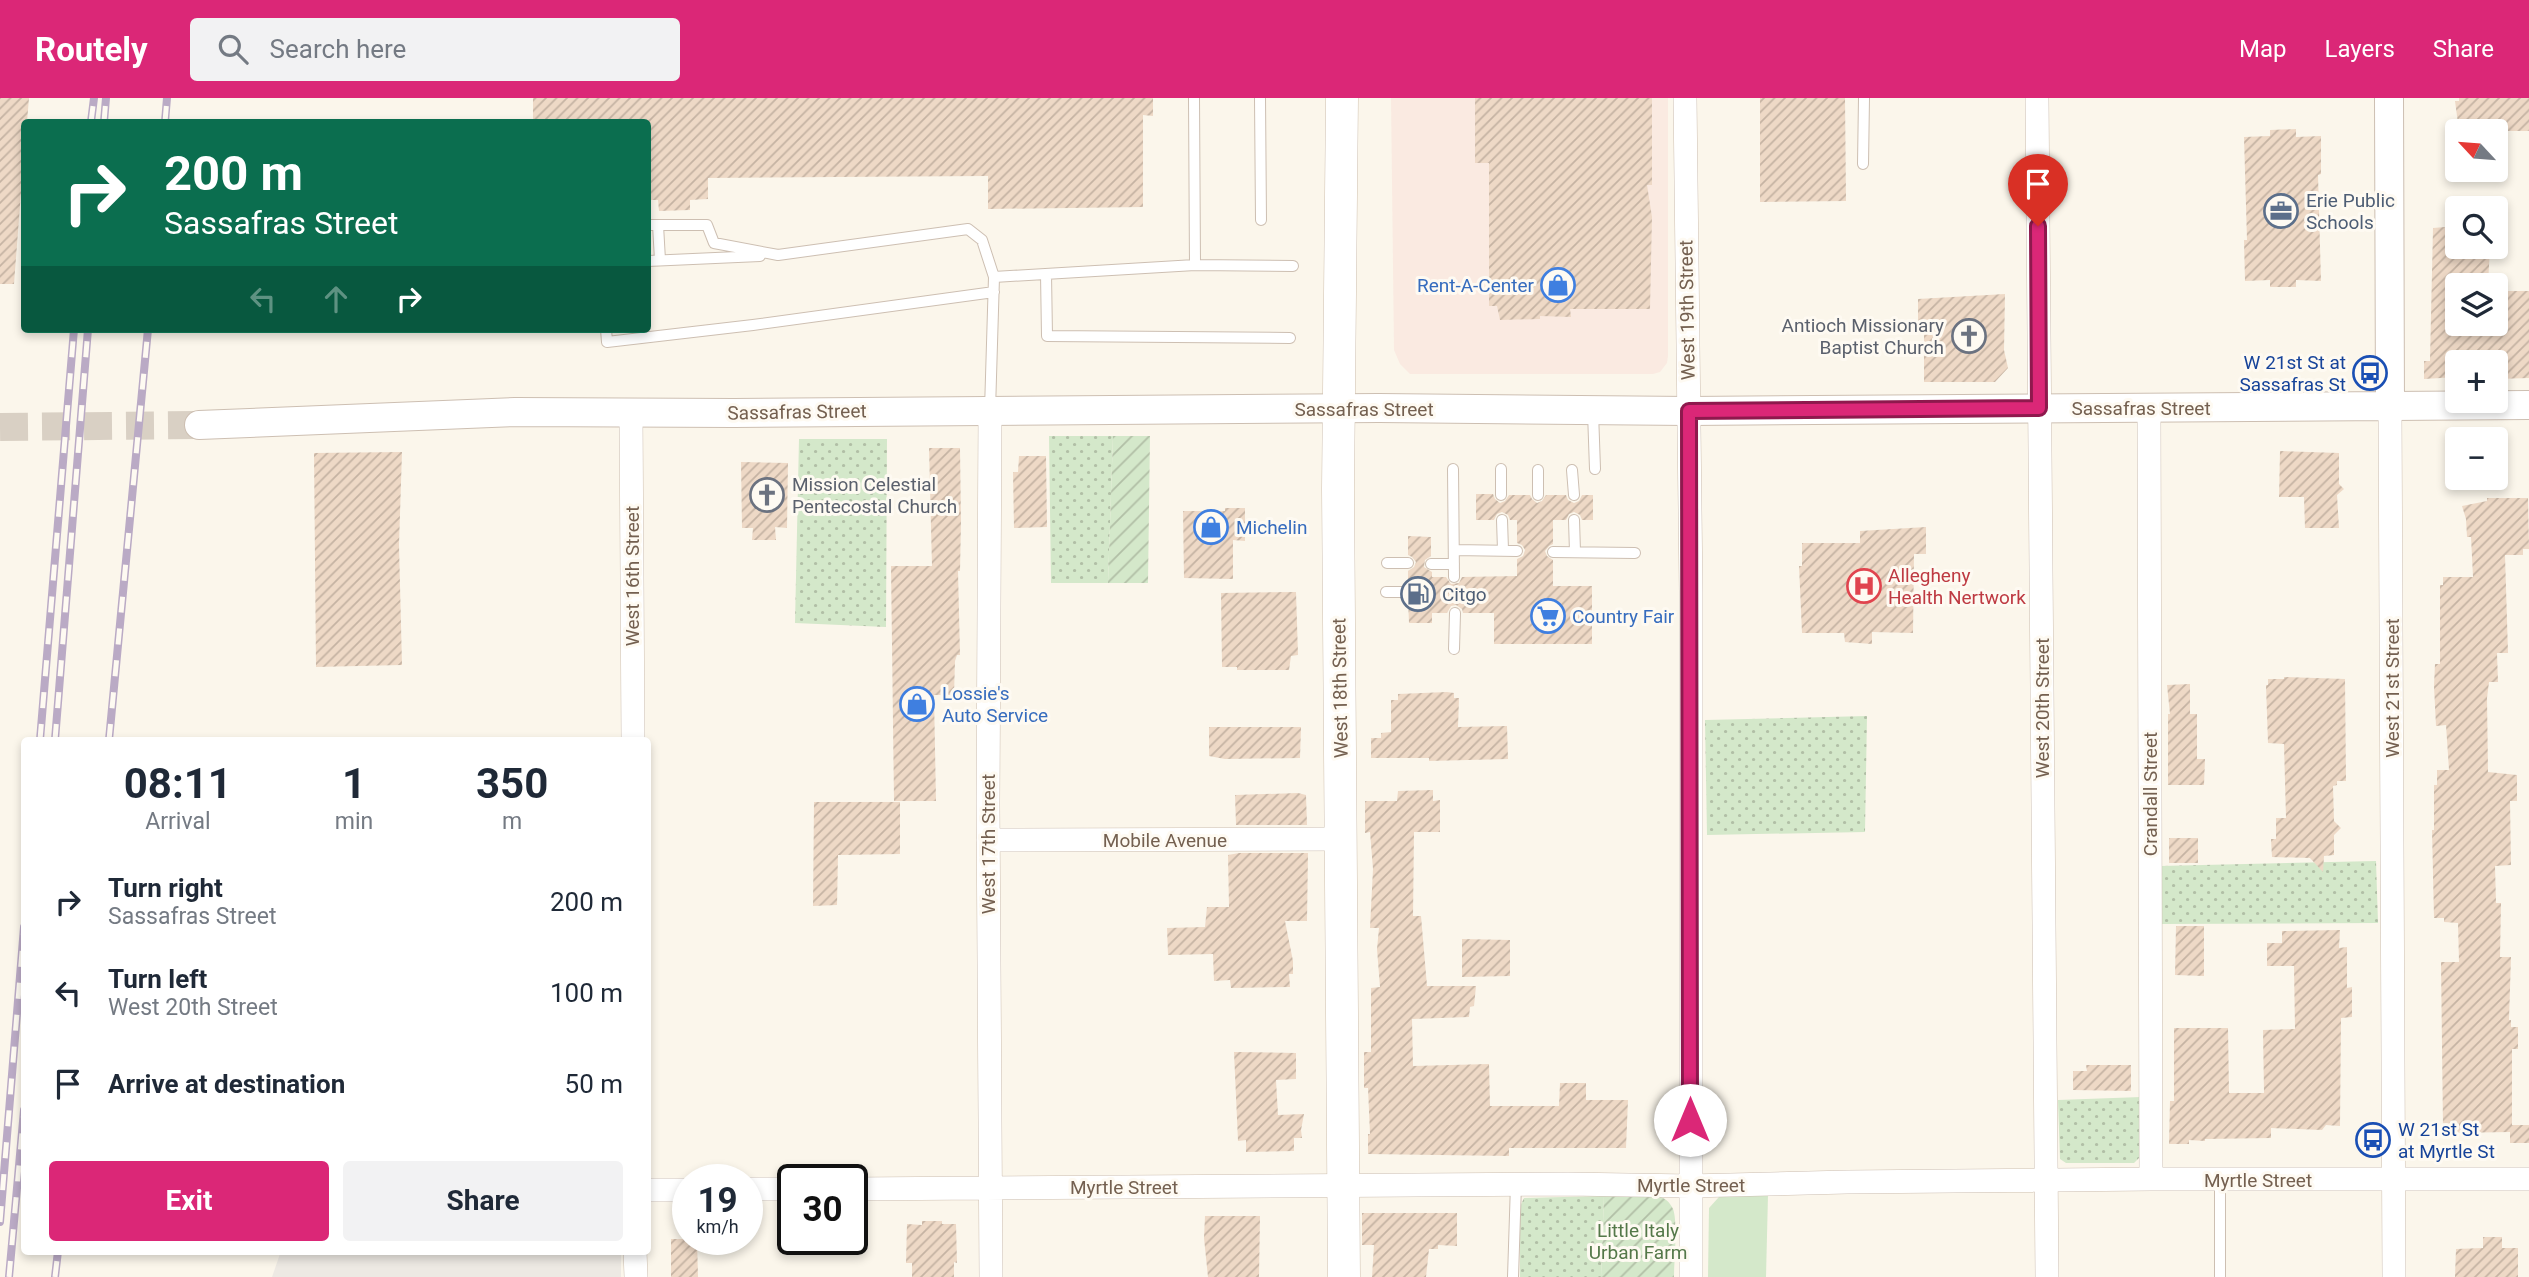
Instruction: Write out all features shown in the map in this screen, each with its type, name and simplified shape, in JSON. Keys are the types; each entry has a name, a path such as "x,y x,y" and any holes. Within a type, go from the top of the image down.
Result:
{"main road":[{"name":"West 18th Street","path":"1342,98 1339,409 1344,1277"}],"street":[{"name":"West 19th Street","path":"1685,98 1689,411 1691,1277"},
{"name":"West 20th Street","path":"2037,98 2046,1277"},
{"name":"West 21st Street","path":"2389,98 2394,1277"},
{"name":"Sassafras Street","path":"199,425 490,413 1339,409 1689,411 2529,405"},
{"name":"Crandall Street","path":"2150,408 2151,1179"},
{"name":"West 16th Street","path":"631,412 633,737"},
{"name":"West 17th Street","path":"990,412 988,840 991,1277"},
{"name":"Mobile Avenue","path":"988,840 1342,839"},
{"name":"Myrtle Street","path":"868,1189 1516,1184 1690,1186 2151,1179 2529,1179"},
{"path":"651,1190 672,1190"},
{"path":"635,1255 636,1277"}],"lane":[{"path":"1194,98 1195,265"},
{"path":"1260,98 1261,220"},
{"path":"1863,164 1864,98"},
{"path":"660,260 653,225 706,225 714,243 778,255"},
{"path":"651,261 778,255 968,229 982,240 994,277 990,412"},
{"path":"994,277 1195,265 1293,265"},
{"path":"1046,274 1047,336 1290,338"},
{"path":"606,333 607,342 994,292"},
{"path":"1593,410 1595,469"},
{"path":"1501,468 1501,495"},
{"path":"1432,564 1454,571 1453,469"},
{"path":"1538,470 1538,495"},
{"path":"1572,470 1574,495"},
{"path":"1502,520 1503,550"},
{"path":"1574,520 1575,552"},
{"path":"1454,550 1517,551"},
{"path":"1553,552 1635,553"},
{"path":"1387,563 1408,563"},
{"path":"1386,592 1408,592"},
{"path":"1454,649 1455,613"},
{"path":"2220,1180 2220,1277"},
{"path":"1513,1277 1516,1184"}],"shaded area":[{"path":"1391,98 1668,98 1668,356 1667,363 1660,372 1410,374 1400,364 1394,350"},
{"path":"280,1255 621,1255 621,1277 272,1277"}],"green space":[{"path":"1049,436 1113,436 1108,583 1051,583"},
{"path":"1113,436 1150,436 1148,583 1108,583"},
{"path":"799,439 887,439 886,627 795,623"},
{"path":"1867,716 1865,832 1707,835 1705,720"},
{"path":"2376,861 2378,923 2160,924 2160,866"},
{"path":"2141,1097 2142,1155 2134,1163 2066,1163 2060,1159 2058,1100"},
{"path":"1768,1195 1766,1277 1708,1277 1709,1208 1719,1197"},
{"path":"1604,1196 1601,1277 1520,1277 1520,1207 1524,1198"},
{"name":"Little Italy Urban Farm","path":"1604,1196 1657,1196 1668,1202 1673,1209 1675,1223 1674,1277 1601,1277"}],"building":[{"path":"0,98 29,98 27,119 21,119 21,192 14,284 0,284"},
{"path":"533,98 1153,98 1153,116 1143,115 1143,207 988,209 988,176 708,178 708,199 690,200 690,210 659,211 658,200 651,200 651,119 533,119"},
{"path":"1475,98 1652,98 1652,185 1647,185 1652,217 1650,309 1570,309 1571,317 1540,316 1540,319 1500,320 1497,306 1489,306 1489,163 1475,163"},
{"path":"1760,98 1845,98 1846,201 1760,202"},
{"path":"2459,98 2529,98 2529,131 2508,131 2508,119 2457,119 2455,101 2459,101"},
{"path":"2296,129 2296,137 2321,136 2321,174 2318,175 2321,281 2296,280 2296,287 2270,287 2270,280 2245,281 2244,240 2247,240 2244,137 2270,136 2270,130"},
{"path":"2445,227 2445,259 2489,259 2489,273 2445,273 2445,336 2508,336 2508,291 2529,291 2529,378 2508,379 2508,350 2445,350 2445,378 2424,379 2424,361 2430,361 2433,228"},
{"path":"2005,294 2004,350 2008,368 1995,382 1924,382 1924,324 1918,325 1918,299"},
{"path":"929,448 960,448 960,655 957,655 955,661 954,695 934,695 936,801 894,801 891,566 932,566"},
{"path":"2280,451 2339,453 2339,484 2344,489 2337,495 2339,528 2305,528 2304,497 2279,497"},
{"path":"402,452 399,545 402,665 316,667 314,453"},
{"path":"1019,456 1046,456 1047,527 1014,528 1013,472 1018,472"},
{"path":"741,462 788,463 787,528 775,527 776,540 752,540 753,528 742,528"},
{"path":"1476,494 1493,494 1500,503 1509,495 1530,495 1537,503 1546,495 1566,495 1568,500 1574,503 1579,501 1582,495 1593,495 1593,520 1582,520 1580,515 1574,512 1569,514 1566,520 1553,520 1553,544 1545,551 1553,560 1553,586 1592,586 1592,644 1494,644 1494,613 1463,613 1456,605 1451,606 1447,613 1432,613 1432,623 1409,623 1408,600 1416,591 1408,584 1408,571 1416,562 1408,555 1408,536 1431,537 1431,556 1425,560 1424,567 1432,572 1432,577 1446,577 1451,584 1459,583 1462,577 1517,576 1517,559 1523,556 1525,550 1517,543 1517,520 1510,520 1508,515 1502,512 1497,514 1494,520 1476,520"},
{"path":"2487,498 2528,498 2529,549 2523,549 2523,555 2505,555 2508,653 2497,653 2498,682 2489,682 2487,698 2488,772 2517,775 2517,801 2510,801 2511,865 2495,866 2496,903 2501,903 2500,957 2511,957 2509,1020 2511,1027 2518,1027 2518,1049 2512,1049 2512,1125 2529,1125 2529,1143 2510,1143 2510,1132 2451,1133 2451,1128 2443,1128 2441,962 2459,962 2458,923 2434,918 2434,785 2437,785 2437,770 2449,770 2446,725 2436,726 2434,686 2435,664 2440,664 2440,585 2443,585 2443,577 2473,577 2471,537 2467,537 2462,506 2487,501"},
{"path":"1225,508 1245,508 1245,541 1233,540 1233,579 1184,578 1183,511 1225,511"},
{"path":"1926,527 1926,554 1914,554 1913,633 1872,632 1872,644 1845,642 1844,633 1802,633 1799,566 1802,566 1802,543 1860,543 1860,531"},
{"path":"1296,592 1298,655 1291,656 1289,670 1237,670 1237,667 1222,667 1221,593"},
{"path":"2268,679 2345,679 2346,781 2337,781 2337,785 2333,786 2334,821 2341,828 2334,835 2334,855 2324,856 2323,872 2310,858 2272,857 2271,839 2276,839 2276,818 2286,818 2284,744 2268,743 2266,685"},
{"path":"2190,684 2190,714 2197,714 2197,759 2205,759 2204,785 2168,785 2170,714 2167,685"},
{"path":"1454,693 1454,698 1459,698 1458,727 1507,726 1508,759 1429,761 1429,758 1371,758 1371,738 1381,738 1381,733 1391,732 1391,700 1398,700 1398,694"},
{"path":"1209,727 1301,727 1300,758 1225,759 1209,756"},
{"path":"1433,790 1433,801 1440,800 1440,832 1414,832 1413,916 1421,916 1427,986 1476,986 1474,1006 1470,1007 1469,1017 1412,1019 1413,1066 1489,1064 1490,1106 1559,1106 1560,1083 1586,1083 1586,1100 1628,1100 1626,1148 1509,1148 1509,1156 1368,1154 1370,1134 1368,1088 1364,1088 1364,1052 1371,1052 1371,988 1380,987 1377,949 1379,928 1370,928 1373,869 1370,832 1365,833 1365,801 1397,801 1398,791"},
{"path":"1235,795 1306,795 1307,825 1236,825"},
{"path":"814,802 900,802 900,854 838,855 837,905 813,906"},
{"path":"2169,838 2198,838 2198,863 2169,863"},
{"path":"1308,853 1307,921 1285,921 1293,961 1293,974 1289,974 1290,987 1231,988 1230,980 1214,981 1213,954 1168,955 1167,928 1205,927 1207,907 1229,907 1228,855"},
{"path":"2176,926 2204,926 2204,976 2175,975"},
{"path":"2340,930 2339,948 2347,947 2347,988 2352,987 2352,1017 2341,1018 2340,1126 2326,1125 2322,1130 2271,1128 2271,1138 2205,1139 2189,1140 2189,1144 2169,1144 2170,1101 2174,1101 2174,1028 2228,1028 2229,1093 2264,1093 2263,1030 2295,1029 2294,966 2267,966 2267,943 2282,943 2282,931"},
{"path":"1462,939 1510,940 1510,976 1462,977"},
{"path":"1234,1052 1296,1053 1296,1079 1276,1080 1278,1115 1304,1114 1302,1138 1294,1138 1294,1151 1246,1152 1246,1140 1238,1141"},
{"path":"2086,1065 2131,1065 2131,1091 2073,1090 2073,1071 2087,1071"},
{"path":"1362,1213 1457,1213 1457,1246 1438,1245 1438,1249 1429,1249 1426,1277 1372,1277 1374,1245 1362,1245"},
{"path":"1205,1216 1260,1216 1259,1277 1208,1277"},
{"path":"922,1221 956,1224 957,1263 954,1262 954,1277 912,1277 912,1263 906,1263 907,1224 922,1225"},
{"path":"2483,1237 2502,1237 2502,1248 2518,1248 2518,1277 2455,1277 2456,1249 2483,1248"},
{"path":"672,1239 672,1255 697,1255 698,1277 671,1277"}],"tunnel":[{"path":"0,427 199,425"}],"railway":[{"path":"91,119 94,98"},
{"path":"104,119 106,98"},
{"path":"165,119 167,98"},
{"path":"40,737 74,333"},
{"path":"55,737 88,333"},
{"path":"109,737 148,333"},
{"path":"0,1222 21,964"},
{"path":"9,1277 21,1143"},
{"path":"55,1277 58,1255"}],"place":[{"name":"Erie Public Schools","path":"2281,211"},
{"name":"Rent-A-Center","path":"1558,285"},
{"name":"Antioch Missionary Baptist Church","path":"1969,336"},
{"name":"W 21st St at Sassafras St","path":"2370,373"},
{"name":"Mission Celestial Pentecostal Church","path":"767,495"},
{"name":"Michelin","path":"1211,527"},
{"name":"Allegheny Health Nertwork","path":"1864,586"},
{"name":"Citgo","path":"1418,594"},
{"name":"Country Fair","path":"1548,616"},
{"name":"Lossie's Auto Service","path":"917,704"},
{"name":"W 21st St at Myrtle St","path":"2373,1140"}],"route":[{"path":"1690,1120 1689,411 2039,408 2038,226"}]}
